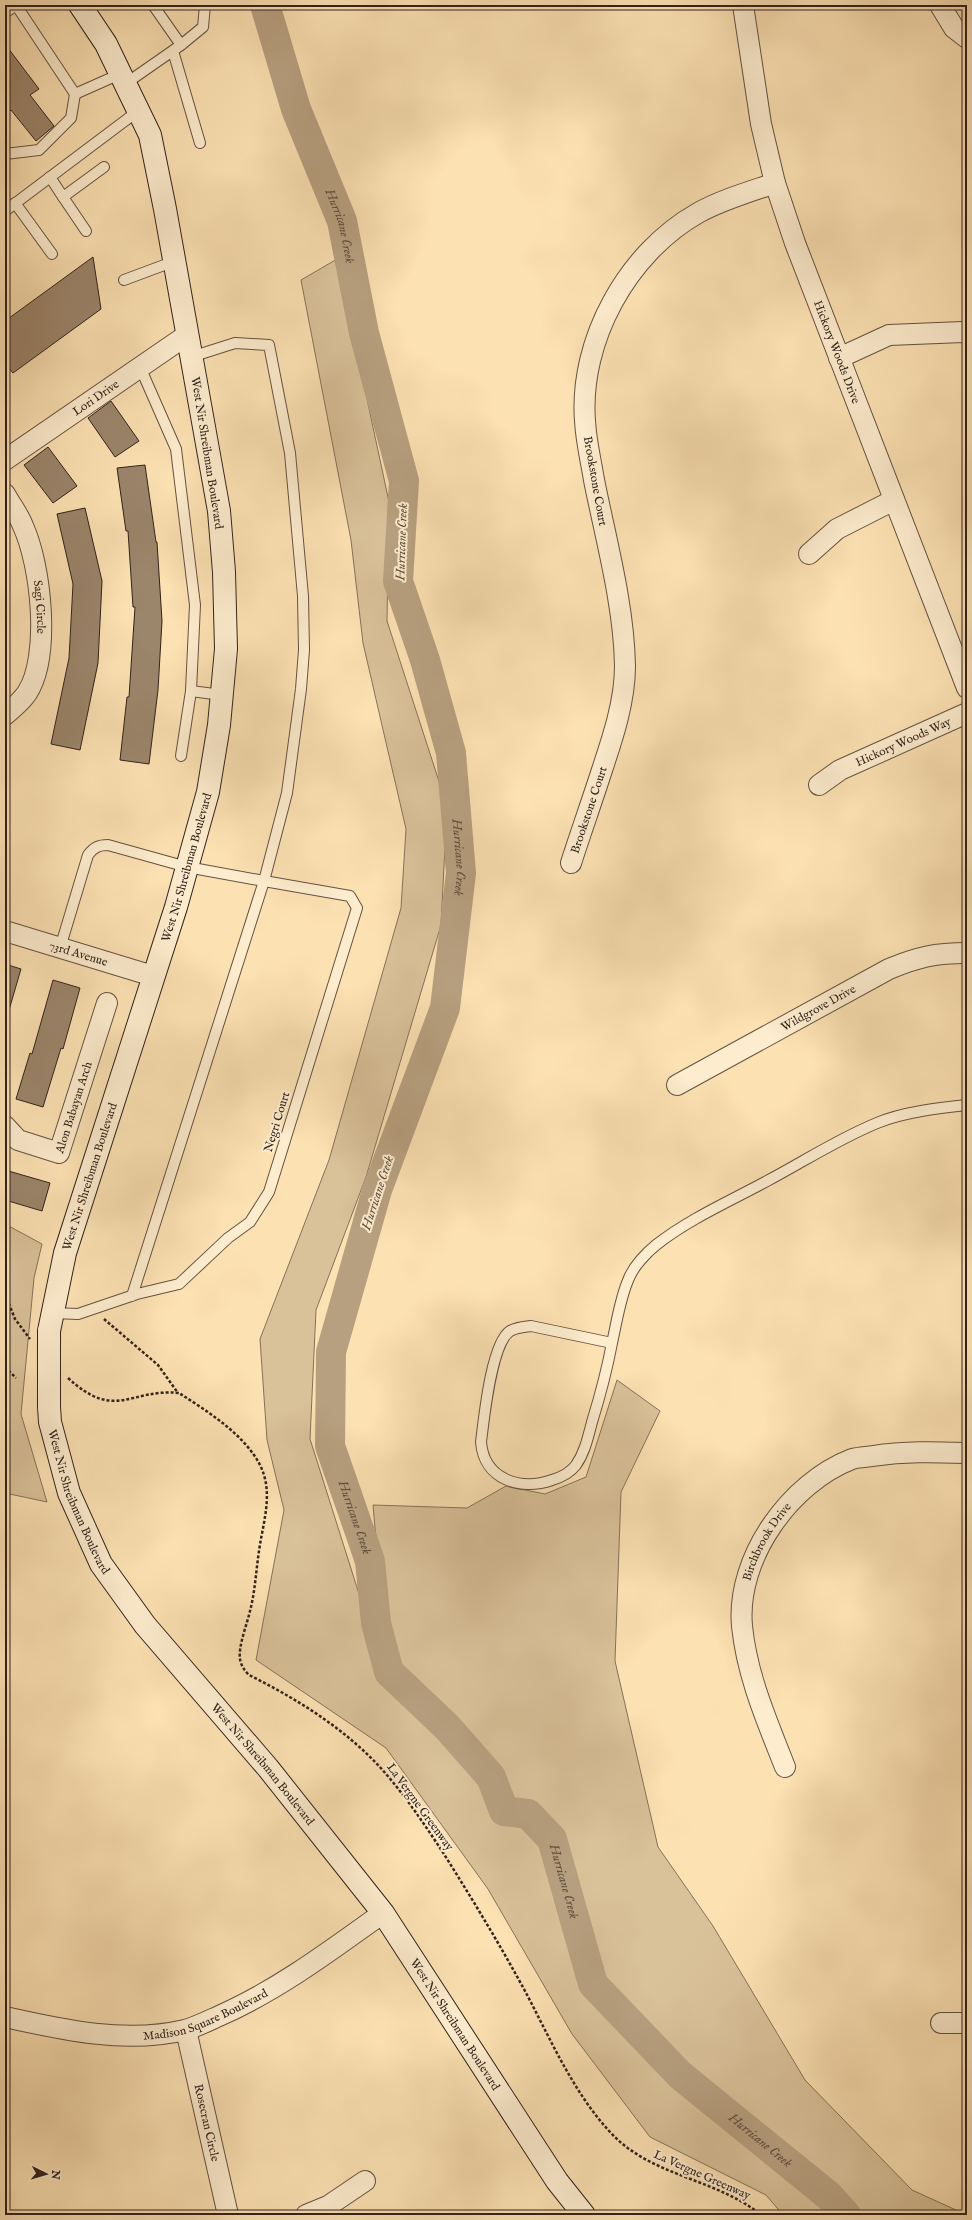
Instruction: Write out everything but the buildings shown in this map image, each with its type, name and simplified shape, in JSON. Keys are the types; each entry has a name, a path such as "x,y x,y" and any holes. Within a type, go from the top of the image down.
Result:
{"main road":[{"name":"West Nir Shreibman Boulevard","path":"80,5 106,44 150,136 219,511 224,572 226,649 220,725 208,792 187,867 65,1253 44,1328 50,1422 69,1493 101,1564 145,1625 268,1768 383,1913 557,2181 584,2215"}],"street":[{"name":"Hickory Woods Drive","path":"743,5 761,124 775,183 795,243 967,688"},
{"path":"940,5 954,28 967,38"},
{"name":"Brookstone Court","path":"571,864 617,724 625,668 620,616 585,421 585,383 594,347 607,313 637,264 670,233 697,213 737,196 775,183"},
{"path":"839,358 889,336 967,333"},
{"name":"Lori Drive","path":"5,460 187,335"},
{"name":"Sagi Circle","path":"5,494 24,526 34,560 42,616 39,651 34,677 27,693 5,715"},
{"path":"809,554 838,529 894,500"},
{"name":"Hickory Woods Way","path":"819,785 840,770 967,713"},
{"name":"73rd Avenue","path":"5,931 153,976"},
{"name":"Wildgrove Drive","path":"677,1085 889,969 920,956 967,953"},
{"name":"Alon Babayan Arch","path":"5,1126 18,1140 59,1153 107,1003"},
{"name":"Birchbrook Drive","path":"785,1768 758,1696 747,1660 742,1624 745,1588 754,1561 766,1533 782,1511 804,1489 823,1475 853,1459 906,1451 967,1453"},
{"name":"Madison Square Boulevard","path":"5,2017 97,2035 143,2036 186,2030 252,2002 327,1954 383,1913"},
{"path":"941,2023 967,2023"},
{"name":"Rosecran Circle","path":"186,2030 228,2215"},
{"path":"306,2215 328,2206 365,2181"}],"lane":[{"path":"5,13 16,5 75,94 71,118 39,150 5,154"},
{"path":"153,5 177,48 200,143"},
{"path":"75,94 123,79 177,48 203,27 205,5"},
{"path":"5,211 138,111"},
{"path":"63,197 104,167"},
{"path":"50,177 86,231"},
{"path":"15,203 52,254"},
{"path":"124,280 174,261"},
{"path":"132,1296 264,881 287,793 302,689 303,596 290,453 269,345 235,343 191,357"},
{"path":"140,367 176,449 194,605 191,691 181,756"},
{"path":"191,691 222,695"},
{"name":"Negri Court","path":"44,1328 78,1314 132,1296 180,1284 228,1238 250,1222 269,1192 357,908 350,896 187,867 108,845 100,845 93,849 88,855 60,948"},
{"path":"612,1343 531,1326 519,1327 509,1332 501,1342 492,1368 481,1442 482,1453 487,1464 495,1473 511,1482 524,1485 539,1484 566,1475 575,1467 585,1447 599,1400 612,1343 622,1298 630,1276 655,1246 672,1234 848,1136 878,1122 930,1110 967,1105"}],"path":[{"path":"5,1294 15,1319 44,1328"},
{"name":"La Vergne Greenway","path":"92,1309 158,1365 179,1393 233,1432 260,1464 267,1483 266,1512 259,1550 253,1599 240,1658 243,1668 249,1675 306,1706 331,1724 378,1765 400,1792 430,1833 463,1883 519,1979 566,2068 611,2133 651,2164 721,2191 749,2205 761,2215"},
{"path":"5,1367 16,1378"},
{"path":"64,1374 86,1392 105,1401 119,1401 170,1392 179,1393"}],"shaded area":[{"path":"337,259 389,502 387,621 447,806 441,925 366,1177 316,1310 310,1439 360,1597 380,1585 373,1505 467,1508 506,1486 545,1494 586,1477 617,1380 660,1411 621,1492 615,1661 658,1847 713,1926 805,2080 912,2190 967,2215 783,2215 766,2195 650,2137 572,2034 488,1889 386,1748 256,1660 284,1510 267,1440 260,1339 329,1160 401,908 406,829 363,643 351,540 301,280"},
{"path":"5,1224 42,1244 34,1278 21,1414 47,1502 5,1493"}],"waterway":[{"name":"Hurricane Creek","path":"265,5 296,109 342,221 364,333 404,481 398,581 425,660 451,753 461,873 445,1008 377,1190 331,1352 330,1446 370,1561 376,1623 389,1672 447,1727 491,1777 504,1811 528,1814 552,1839 593,1984 680,2075 829,2196 846,2215"}]}
